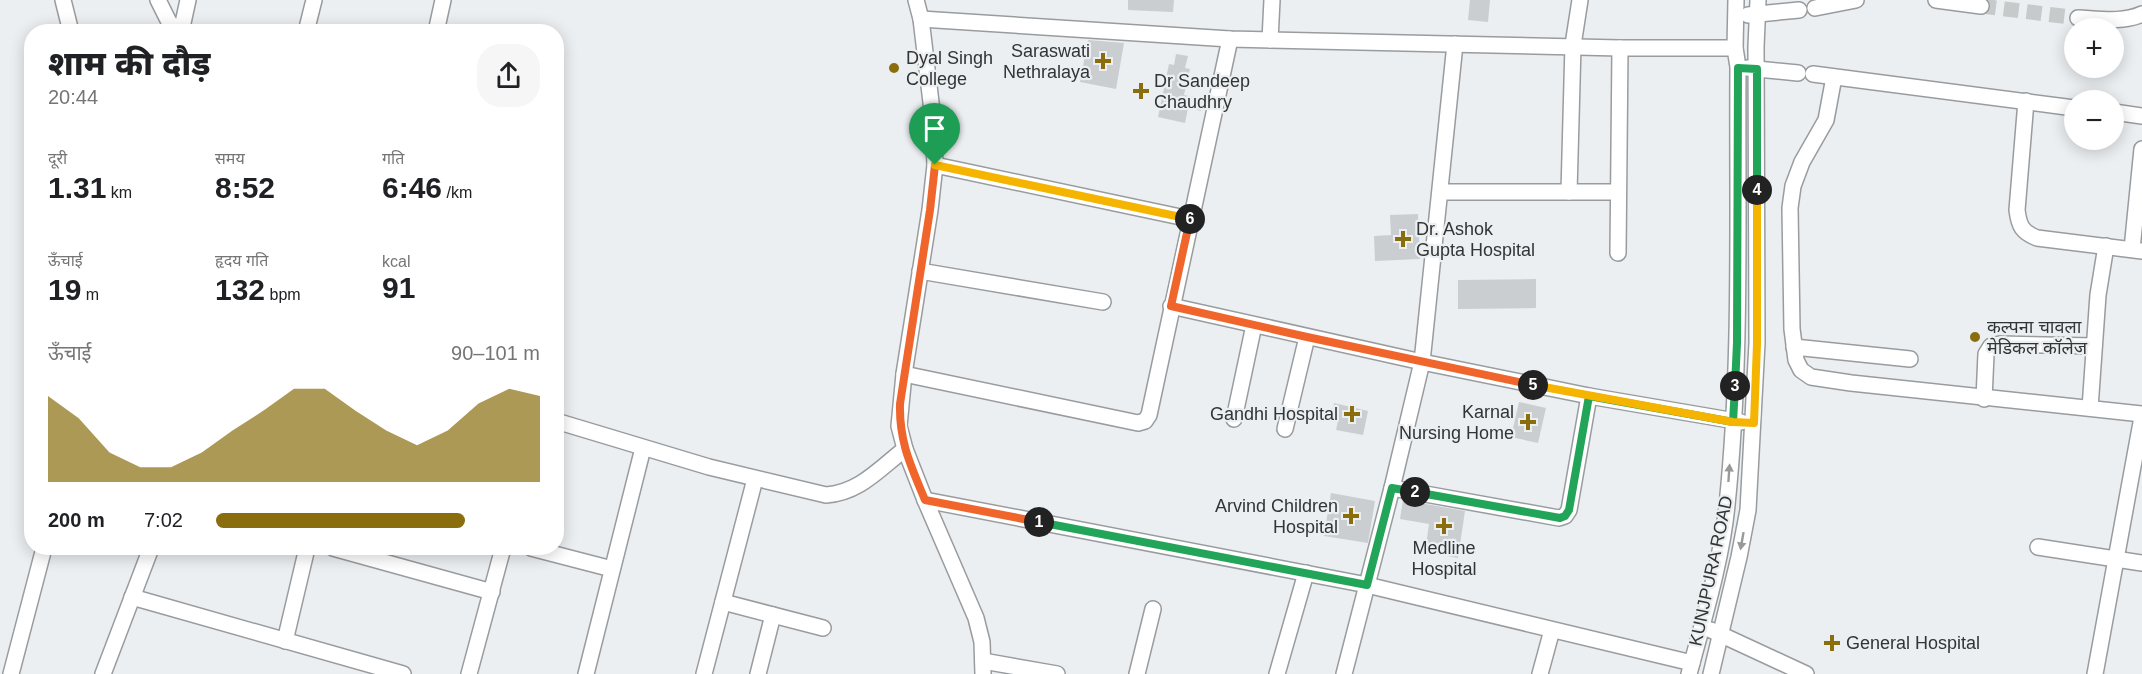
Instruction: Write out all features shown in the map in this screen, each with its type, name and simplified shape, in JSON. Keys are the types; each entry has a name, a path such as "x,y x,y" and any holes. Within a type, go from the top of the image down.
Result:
{"street":[{"path":"63,0 69,24"},
{"path":"158,0 172,24"},
{"path":"178,24 188,0"},
{"path":"311,24 314,0"},
{"path":"438,24 444,0"},
{"path":"916,0 921,19 933,119 935,165 904,374 899,426 905,449 925,500 976,618 982,642 983,668 1056,674"},
{"path":"1270,40 1272,0"},
{"path":"1569,192 1573,45 1580,0"},
{"path":"1815,8 1856,0"},
{"path":"1936,0 1981,6"},
{"name":"KUNJPURA ROAD","path":"1711,674 1748,510 1757,344 1758,7"},
{"path":"1736,8 1798,10"},
{"name":"KUNJPURA ROAD","path":"1691,669 1719,553 1727,507 1733,422 1737,343 1738,68 1736,8"},
{"path":"2124,18 2142,14"},
{"path":"921,19 1230,39 1573,45 1620,48 1736,48"},
{"path":"904,374 1138,423 1145,421 1149,415 1230,39"},
{"path":"1344,674 1422,362 1455,44"},
{"path":"1618,253 1620,48"},
{"path":"1738,68 1805,73 2064,107"},
{"path":"1834,77 1826,120 1802,162 1793,186 1790,208 1796,360 1801,370 1811,377 1984,399 2090,408 2142,416 2135,493 2117,560 2095,674"},
{"path":"2025,101 2018,223 2024,232 2037,238 2137,250 2142,149"},
{"path":"2124,113 2142,116"},
{"path":"935,165 1190,219"},
{"path":"1441,192 1618,192"},
{"path":"2090,408 2098,295 2106,246"},
{"path":"920,271 1103,302"},
{"path":"1171,306 1422,362 1589,396 1733,422 1754,423"},
{"path":"1234,419 1254,325"},
{"path":"1284,429 1307,337"},
{"path":"1984,399 1986,354 1991,346 2000,344 2094,346"},
{"path":"1794,347 1910,359"},
{"path":"1392,488 1560,518 1565,516 1569,510 1589,396"},
{"path":"564,423 755,479 826,495 841,494 855,488 905,449"},
{"path":"586,674 643,448"},
{"path":"704,674 755,479"},
{"path":"925,500 1367,585 1552,630 1691,669"},
{"path":"2038,547 2142,563"},
{"path":"11,674 42,555"},
{"path":"103,674 148,555"},
{"path":"285,641 305,555"},
{"path":"358,555 492,592"},
{"path":"469,674 501,555"},
{"path":"558,555 612,569"},
{"path":"1277,674 1306,573"},
{"path":"132,597 403,674"},
{"path":"723,602 823,628"},
{"path":"1137,674 1153,609"},
{"path":"758,674 773,615"},
{"path":"1701,627 1721,633 1804,673"},
{"path":"1540,674 1552,630"}],"building":[{"path":"1128,0 1174,0 1173,12 1128,10"},
{"path":"1470,0 1490,0 1488,22 1468,20"},
{"path":"1088,40 1124,43 1116,89 1080,82"},
{"path":"1176,54 1188,56 1185,68 1190,69 1184,95 1204,99 1201,111 1188,108 1185,123 1158,117 1169,64 1174,65"},
{"path":"1418,214 1420,259 1375,261 1374,236 1391,235 1390,215"},
{"path":"1536,279 1536,308 1458,309 1458,280"},
{"path":"1519,402 1546,408 1538,443 1511,437"},
{"path":"1334,403 1368,411 1363,435 1336,430 1339,416 1331,414"},
{"path":"1331,493 1375,501 1368,543 1324,536"},
{"path":"1403,500 1465,511 1458,558 1425,552 1429,524 1400,519"}],"tunnel":[{"path":"1981,6 2078,18"}],"place":[{"name":"Saraswati Nethralaya","path":"1103,61"},
{"name":"Dyal Singh College","path":"894,68"},
{"name":"Dr Sandeep Chaudhry","path":"1141,91"},
{"name":"Dr. Ashok Gupta Hospital","path":"1403,239"},
{"name":"कल्पना चावला मेडिकल कॉलेज","path":"1975,337"},
{"name":"Gandhi Hospital","path":"1352,414"},
{"name":"Karnal Nursing Home","path":"1528,422"},
{"name":"Arvind Children Hospital","path":"1351,516"},
{"name":"Medline Hospital","path":"1444,526"},
{"name":"General Hospital","path":"1832,643"}],"route":[{"path":"935,165 904,374 899,426 905,449 925,500 1367,585 1392,488 1560,518 1565,516 1569,510 1589,396 1733,422 1737,343 1738,68 1757,69 1757,344 1754,423 1733,422 1661,409 1589,396 1422,362 1171,306 1190,219 935,165"}]}
